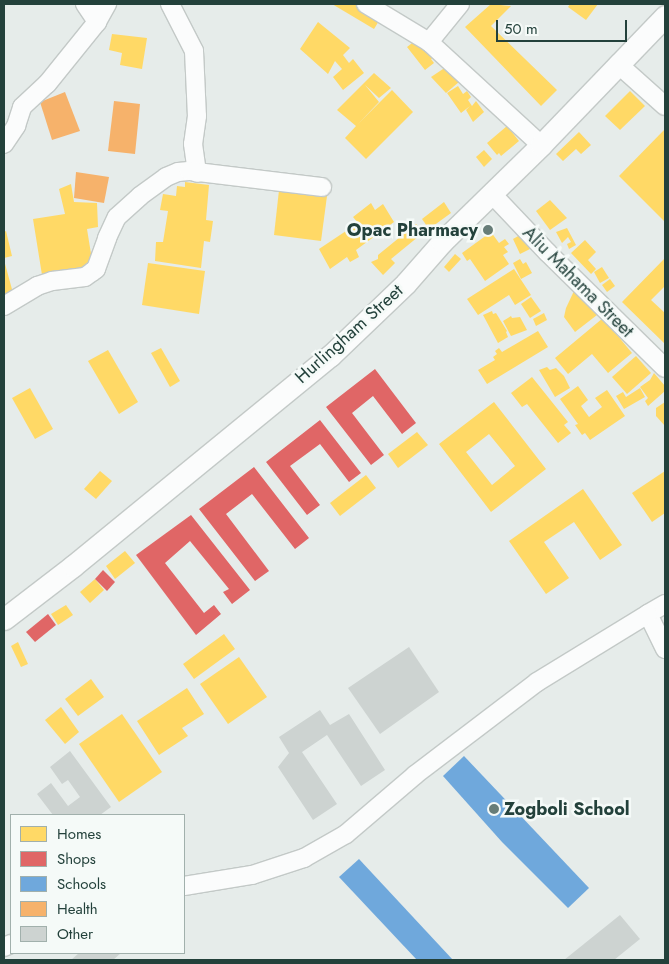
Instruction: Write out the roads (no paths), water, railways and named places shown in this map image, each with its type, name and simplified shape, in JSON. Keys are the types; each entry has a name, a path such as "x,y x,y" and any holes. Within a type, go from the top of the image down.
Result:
{"street":[{"path":"85,4 97,22"},
{"path":"4,144 16,126 22,107 47,84 97,22 108,4"},
{"path":"170,4 194,51 197,116 193,144 197,173"},
{"path":"366,4 430,42 540,145"},
{"path":"430,42 460,4"},
{"name":"Hurlingham Street","path":"4,619 87,555 330,356 406,283 442,242 492,194 665,16"},
{"path":"618,64 665,106"},
{"path":"4,306 37,286 52,281 85,276 96,269 106,238 118,217 140,196 166,177 178,172 189,171 322,187"},
{"name":"Aliu Mahama Street","path":"492,194 548,253 665,368"},
{"path":"185,886 252,875 304,858 346,834 415,775 537,682 665,604"},
{"path":"648,614 665,649"}],"place":[{"name":"Opac Pharmacy","path":"488,230"},
{"name":"Zogboli School","path":"494,809"}]}
